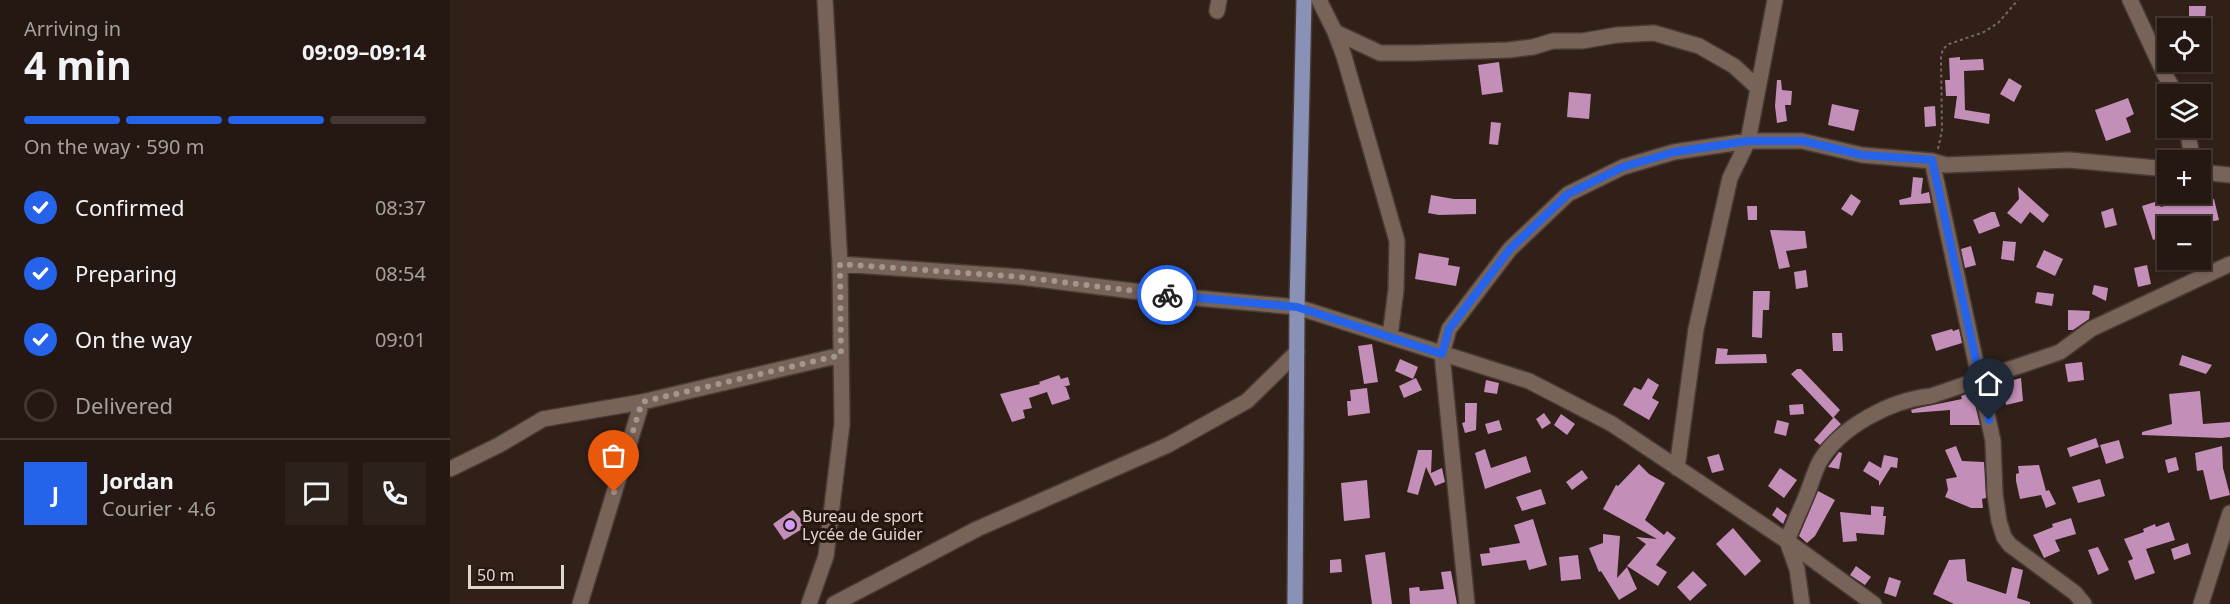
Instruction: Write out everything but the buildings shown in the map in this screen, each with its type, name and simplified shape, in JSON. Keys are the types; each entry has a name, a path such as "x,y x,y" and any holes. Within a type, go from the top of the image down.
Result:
{"main road":[{"path":"1295,604 1296,352 1304,0"}],"street":[{"path":"809,604 826,555 842,424 840,264 825,0"},
{"path":"1319,0 1335,32 1397,241 1396,290 1390,336"},
{"path":"1677,468 1696,330 1730,178 1748,141 1776,0"},
{"path":"2130,0 2170,84"},
{"path":"1335,32 1380,53 1508,50 1533,47 1553,41 1582,41 1617,35 1654,33 1699,46 1734,66 1758,88"},
{"path":"1467,604 1442,354 1449,329 1510,249 1568,194 1623,167 1674,152 1748,141 1803,141 1862,155 1932,160 1946,165 1960,166 2069,160 2157,168"},
{"path":"1932,160 1981,378 1993,441 1995,494 2004,537 2010,545 2075,593 2084,604"},
{"path":"2211,173 2230,175"},
{"path":"840,264 1021,277 1173,296 1297,307 1529,381 1612,424 1787,541 1874,604"},
{"path":"1802,604 1797,569 1787,541 1819,464 1835,441 1860,423 1894,404 1912,398 1931,396 2060,352 2091,329 2230,264"},
{"path":"834,604 977,529 1168,445 1247,401 1296,352"},
{"path":"450,469 499,445 543,419 642,402 841,355"},
{"path":"580,604 642,402"},
{"path":"2201,604 2230,513"}],"path":[{"path":"1932,160 1939,146 1942,130 1941,57 1943,49 1949,44 1984,32 1998,22 2018,0"}],"way so far":[{"path":"614,492 642,402 841,355 840,264 1021,277 1167,295"}],"place":[{"name":"Bureau de sport Lycée de Guider","path":"790,525"}],"route":[{"path":"1167,295 1297,307 1442,354 1449,329 1510,249 1568,194 1623,167 1674,152 1748,141 1803,141 1862,155 1932,160 1989,420"}]}
